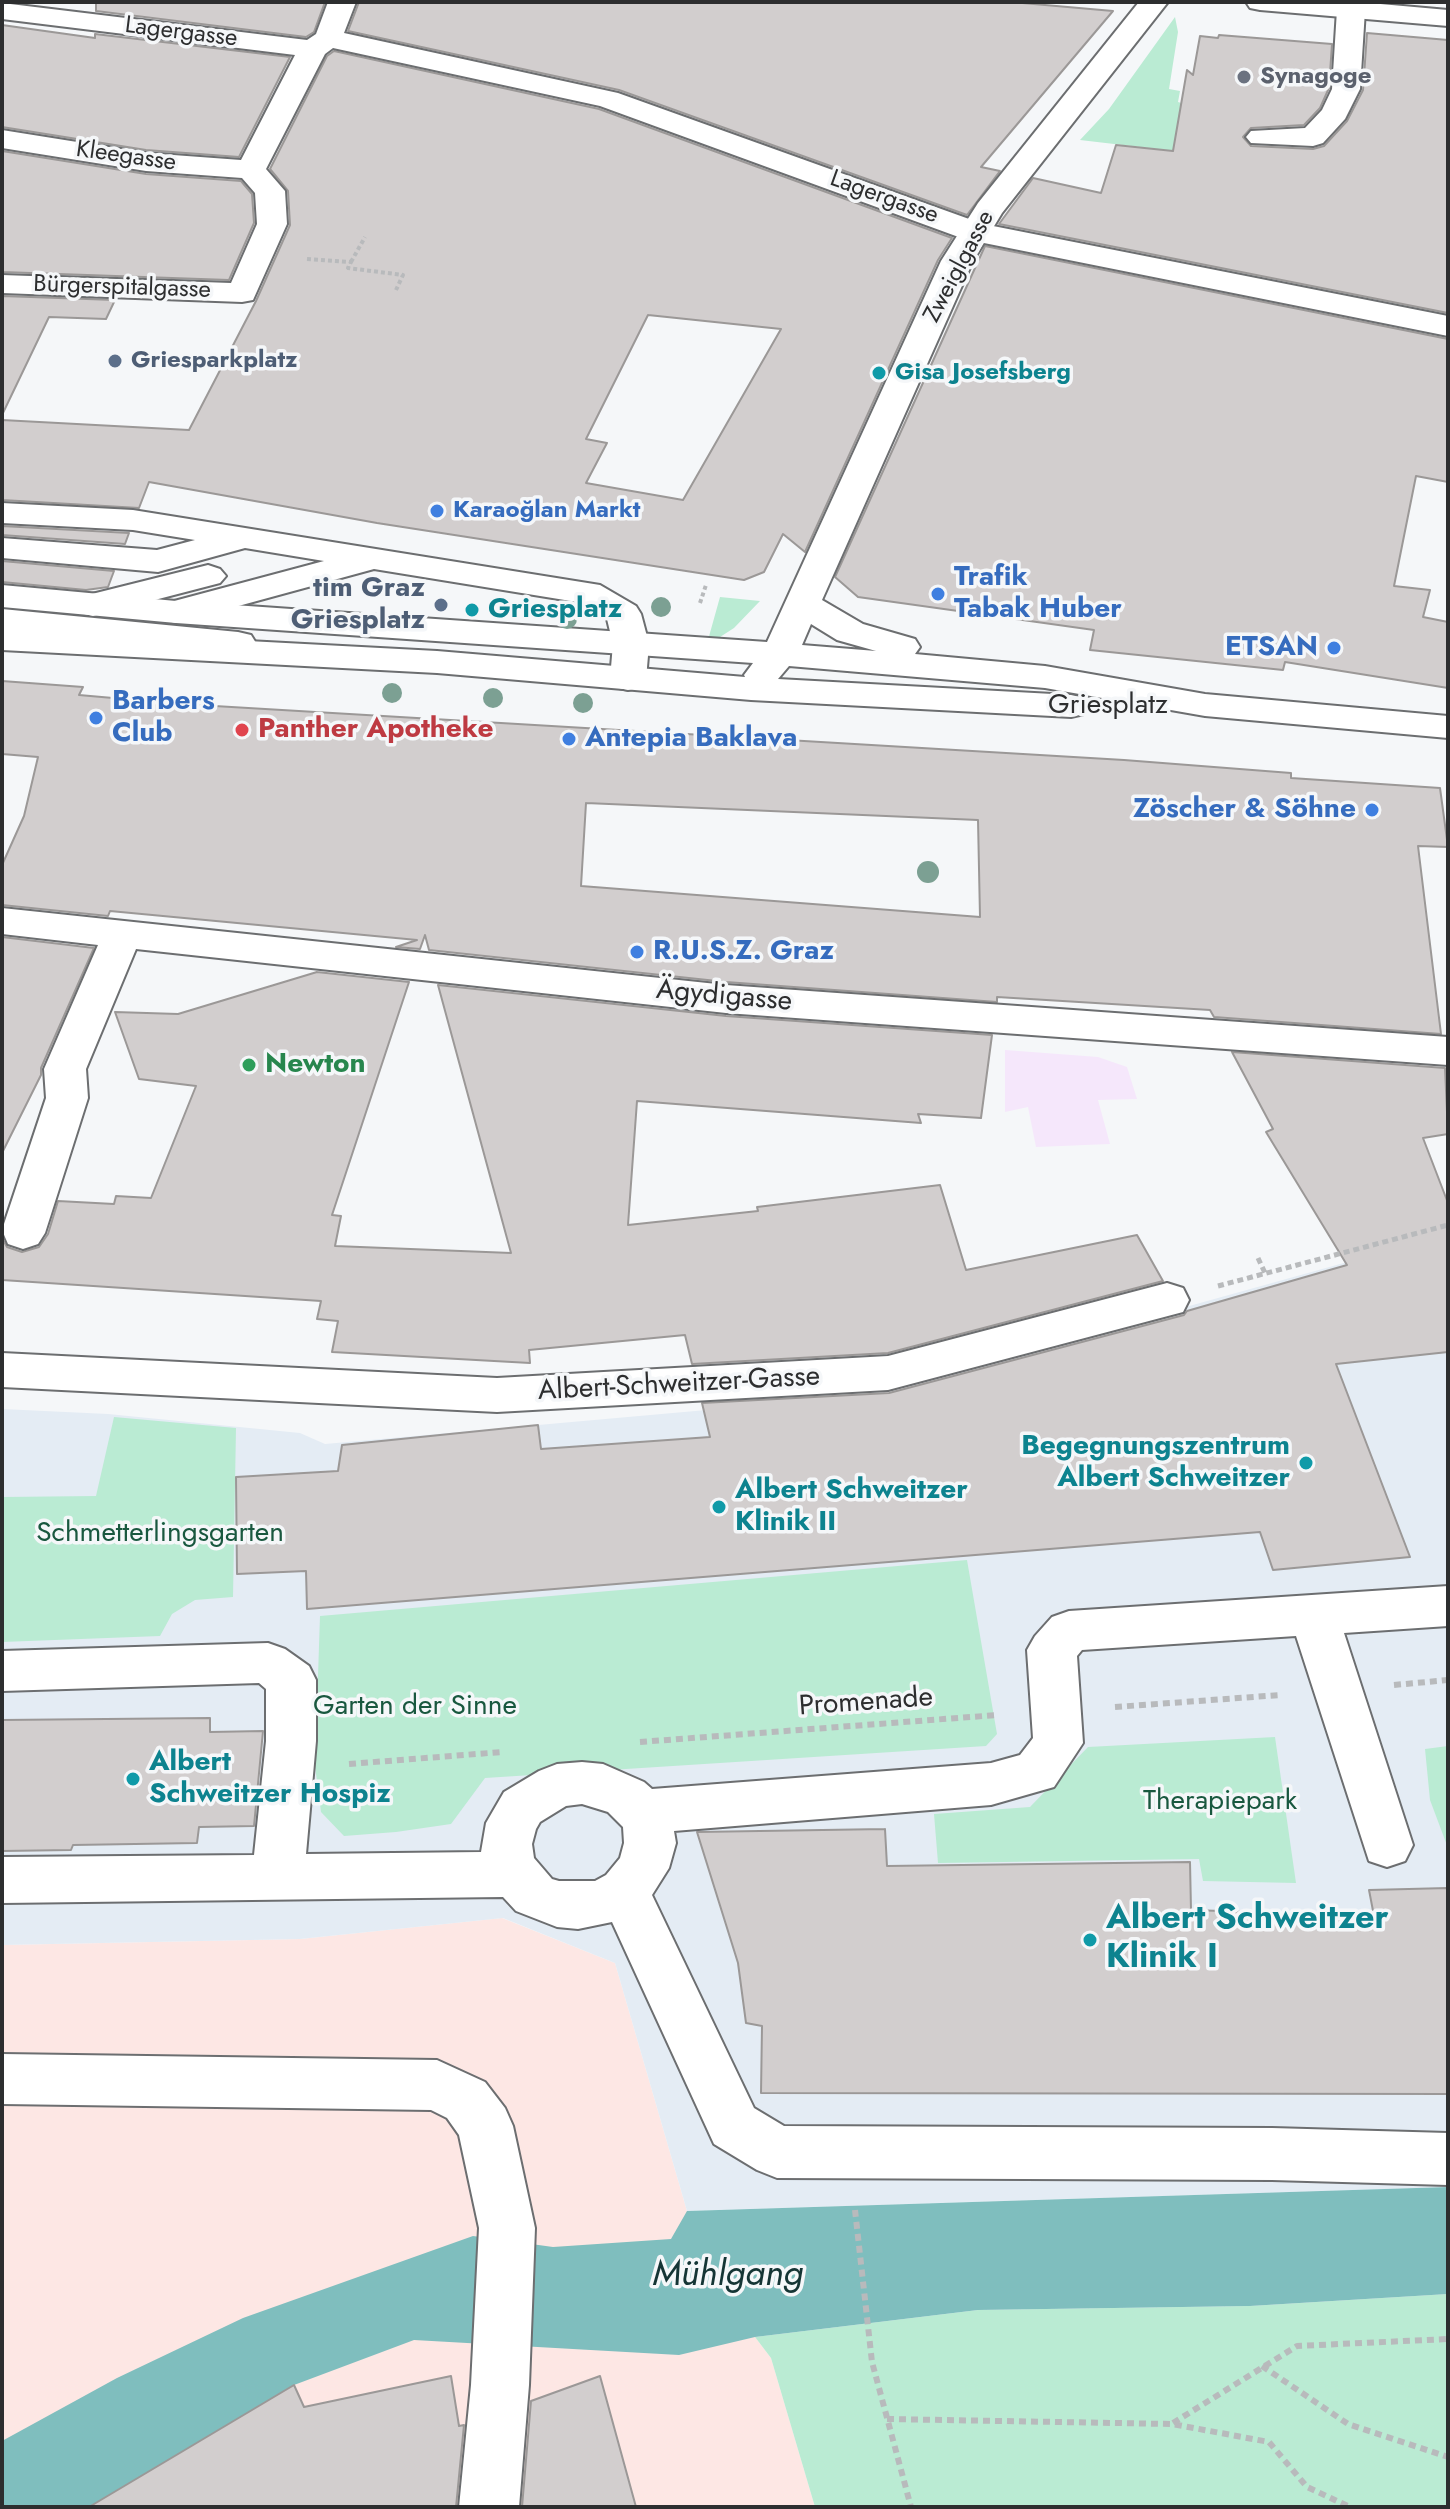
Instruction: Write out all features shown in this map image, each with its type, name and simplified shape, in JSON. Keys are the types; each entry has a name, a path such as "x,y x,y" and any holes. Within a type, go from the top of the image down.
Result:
{"street":[{"path":"258,256 272,224 270,191 251,170 342,2"},
{"name":"Zweiglgasse","path":"751,689 779,655 957,261 989,209 1154,2"},
{"path":"1260,2 1448,18"},
{"path":"1261,137 1313,137 1335,113 1346,89 1351,10"},
{"name":"Lagergasse","path":"2,11 320,43 608,99 975,232 1448,326"},
{"name":"Kleegasse","path":"2,139 146,162 251,170"},
{"name":"Bürgerspitalgasse","path":"2,284 242,293 258,256"},
{"path":"2,513 133,520 587,593 623,614 629,661"},
{"path":"2,533 76,517"},
{"path":"2,548 158,561 249,537"},
{"path":"93,605 315,548"},
{"path":"176,612 378,558"},
{"path":"261,617 434,570"},
{"name":"Griesplatz","path":"2,596 261,617 629,661 751,689 1039,706 1205,705"},
{"name":"Griesplatz","path":"803,604 850,632 986,671"},
{"name":"Griesplatz","path":"2,620 437,662"},
{"name":"Griesplatz","path":"2,639 437,662 629,661 779,655 1045,677 1205,705 1448,727"},
{"name":"Ägydigasse","path":"2,921 726,999 1448,1051"},
{"path":"23,1233 67,1098 65,1069 122,935"},
{"name":"Albert-Schweitzer-Gasse","path":"2,1370 497,1395 888,1373 1167,1300"},
{"path":"641,1812 1006,1780 1036,1772 1058,1743 1052,1650 1069,1631 1448,1606"},
{"path":"1314,1615 1387,1845"},
{"path":"2,1671 268,1663 291,1680 288,1768 278,1878"},
{"path":"582,1783 603,1786 626,1797 641,1812 648,1825 650,1843 643,1868 624,1891 604,1902 578,1906 557,1904 534,1895 515,1874 508,1860 506,1844 512,1823 522,1807 557,1786 582,1783"},
{"path":"2,1880 515,1874"},
{"path":"624,1891 734,2126 777,2152 1272,2154 1448,2159"},
{"path":"2,2079 437,2085 466,2100 485,2126 507,2228 500,2385 489,2507"}],"path":[{"path":"365,237 348,268 403,275 396,290"},
{"path":"258,256 351,262"},
{"path":"1167,1300 1448,1225"},
{"path":"1258,1258 1265,1273"},
{"name":"Promenade","path":"631,1742 1338,1691 1448,1680"},
{"path":"288,1768 505,1752"},
{"path":"853,2196 872,2362 911,2507"},
{"path":"1172,2424 1297,2346 1448,2339"},
{"path":"1262,2366 1348,2424 1448,2457"},
{"path":"887,2419 1172,2424 1269,2442 1307,2487 1350,2507"}],"shaded area":[{"path":"1005,1050 1098,1057 1127,1067 1137,1099 1098,1100 1110,1144 1036,1147 1028,1107 1005,1112"},
{"path":"1448,1236 1448,2187 687,2211 615,1963 503,1918 300,1939 2,1945 2,1409 108,1414 300,1433 325,1444 1200,1366 1182,1308"},
{"path":"502,1918 615,1963 687,2211 755,2337 771,2358 815,2507 2,2507 2,1945 300,1939"}],"green space":[{"path":"1175,17 1178,32 1169,89 1180,91 1178,102 1249,124 1242,159 1080,140 1109,109"},
{"path":"720,597 760,601 734,628 708,640"},
{"name":"Schmetterlingsgarten","path":"114,1417 236,1428 233,1597 195,1600 172,1614 160,1636 2,1642 2,1497 96,1496"},
{"name":"Garten der Sinne","path":"967,1560 997,1734 986,1746 485,1778 451,1824 396,1832 344,1836 321,1812 315,1766 320,1616"},
{"name":"Therapiepark","path":"1275,1737 1296,1883 1203,1881 1199,1859 938,1863 934,1814 1030,1807 1088,1747"},
{"path":"1448,1746 1448,1848 1430,1800 1425,1749"},
{"path":"1448,2294 1448,2507 815,2507 771,2358 755,2337 978,2310 1250,2306"}],"water":[{"name":"Mühlgang","path":"1448,2187 1448,2294 1250,2306 978,2310 755,2337 679,2355 414,2340 294,2385 89,2507 2,2507 2,2441 117,2378 243,2318 473,2236 553,2247 671,2239 687,2211"}],"building":[{"path":"96,2 325,2 314,32 306,37 96,11"},
{"path":"359,2 1011,2 1113,11 981,167 1000,171 967,215 619,90 348,31"},
{"path":"2,25 95,38 95,34 290,57 239,157 146,150 2,127"},
{"path":"1367,33 1448,40 1448,313 999,224 1033,178 1101,193 1116,145 1173,151 1187,70 1193,75 1200,36 1332,44 1329,88 1320,108 1304,125 1251,128 1243,137 1251,146 1313,149 1324,146 1347,121 1363,90"},
{"path":"334,51 599,109 952,238 938,260 805,552 783,534 764,572 744,580 377,523 149,482 139,508 2,500 2,420 189,430 256,301 290,225 288,191 270,169 327,56","holes":["648,315 781,329 683,500 586,483 607,443 586,439"]},
{"path":"2,151 146,174 241,181 252,194 254,223 229,280 2,272"},
{"path":"985,246 1448,339 1448,482 1416,476 1394,586 1430,590 1423,617 1448,622 1448,688 1285,662 1283,670 1090,650 1094,630 858,597 835,577"},
{"path":"2,296 115,300 106,319 49,317 2,415"},
{"path":"2,526 129,533 125,544 2,535"},
{"path":"2,561 114,571 108,587 86,590 2,582"},
{"path":"2,681 83,687 79,695 181,704 1124,760 1291,773 1291,778 1440,788 1448,847 1418,846 1441,1034 1214,1017 1210,1010 997,997 997,1002 726,982 429,950 425,935 420,949 396,947 417,940 110,911 108,916 2,905 2,865 24,816 38,757 2,754","holes":["586,803 978,820 980,917 581,886"]},
{"path":"2,937 94,948 41,1068 41,1075 2,1153"},
{"path":"317,972 409,982 332,1215 341,1216 335,1246 511,1253 438,985 726,1016 992,1035 981,1118 918,1114 921,1123 637,1101 628,1225 758,1211 757,1207 940,1185 966,1270 1137,1235 1163,1281 888,1353 692,1364 685,1335 529,1350 530,1363 332,1352 338,1321 317,1319 321,1301 2,1280 2,1238 7,1247 22,1252 39,1247 48,1234 58,1201 114,1204 116,1196 151,1198 196,1086 139,1079 115,1012 178,1014"},
{"path":"1232,1052 1445,1068 1448,1134 1423,1138 1448,1203 1448,1352 1336,1364 1410,1557 1273,1570 1260,1532 307,1609 306,1571 237,1574 236,1477 338,1471 342,1445 538,1425 541,1449 710,1437 702,1403 889,1393 1184,1315 1187,1311 1347,1265 1266,1132 1273,1129"},
{"name":"Albert Schweitzer Hospiz","path":"210,1718 210,1732 263,1731 254,1826 199,1827 197,1843 73,1845 71,1850 2,1851 2,1720"},
{"name":"Albert Schweitzer Klinik I","path":"885,1829 887,1866 1190,1862 1191,1910 1374,1916 1369,1890 1448,1888 1448,2094 761,2093 762,2026 746,2023 738,1963 697,1832"},
{"path":"451,2376 459,2426 464,2425 456,2507 89,2507 294,2385 304,2407"},
{"path":"600,2376 636,2507 522,2507 531,2401"}],"place":[{"name":"Synagoge","path":"1244,77"},
{"name":"Griesparkplatz","path":"115,361"},
{"name":"Gisa Josefsberg","path":"879,373"},
{"name":"Karaoğlan Markt","path":"437,511"},
{"name":"Trafik Tabak Huber","path":"938,594"},
{"name":"tim Graz Griesplatz","path":"441,605"},
{"name":"Griesplatz","path":"472,610"},
{"name":"ETSAN","path":"1334,648"},
{"name":"Barbers Club","path":"96,718"},
{"name":"Panther Apotheke","path":"242,730"},
{"name":"Antepia Baklava","path":"569,739"},
{"name":"Zöscher & Söhne","path":"1372,810"},
{"name":"R.U.S.Z. Graz","path":"637,952"},
{"name":"Newton","path":"249,1065"},
{"name":"Begegnungszentrum Albert Schweitzer","path":"1306,1463"},
{"name":"Albert Schweitzer Klinik II","path":"719,1507"},
{"name":"Albert Schweitzer Hospiz","path":"133,1779"},
{"name":"Albert Schweitzer Klinik I","path":"1090,1940"}]}
